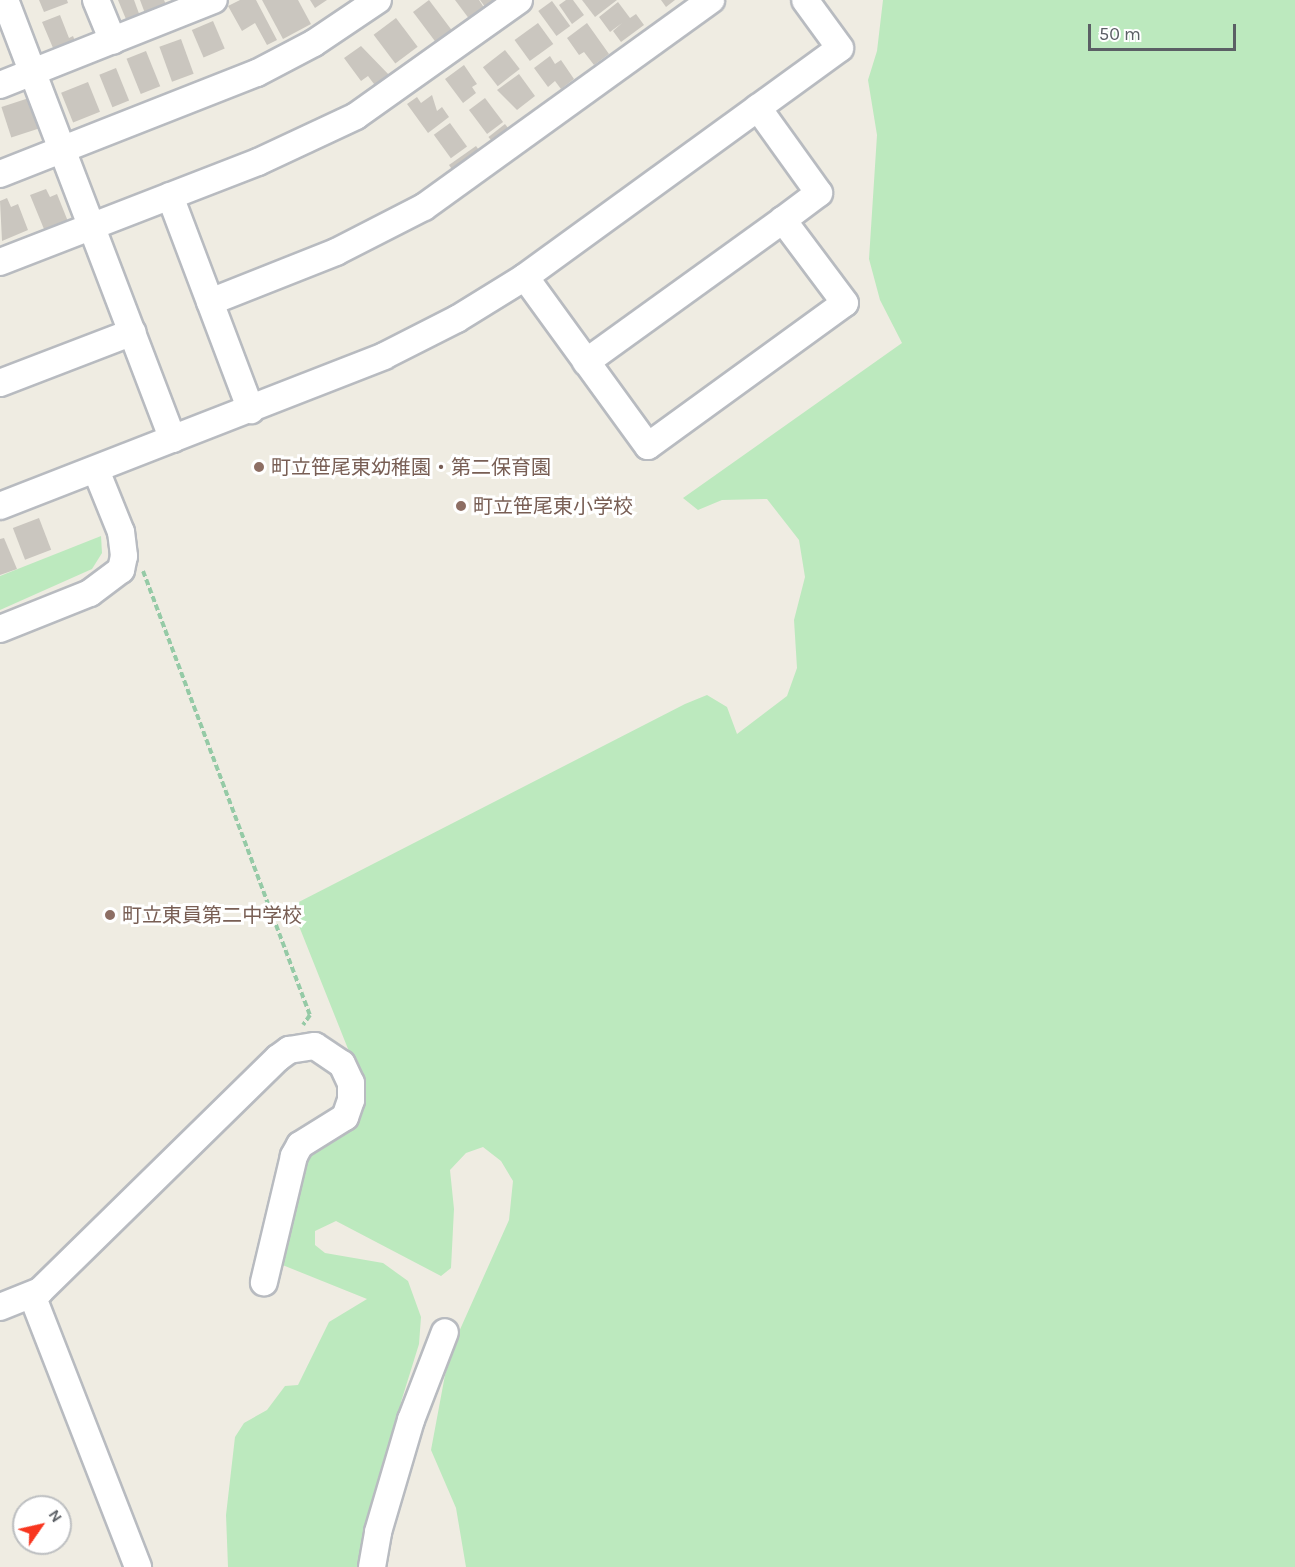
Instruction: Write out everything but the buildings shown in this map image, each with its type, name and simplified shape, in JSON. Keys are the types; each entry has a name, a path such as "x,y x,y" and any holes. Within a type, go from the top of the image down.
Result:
{"street":[{"path":"5,0 173,439"},
{"path":"96,0 112,41"},
{"path":"0,85 214,0"},
{"path":"0,174 256,73 314,43 378,0"},
{"path":"0,262 288,149 356,116 519,0"},
{"path":"210,302 336,252 424,207 711,0"},
{"path":"0,506 251,410 415,341 525,277 840,48 806,0"},
{"path":"586,362 819,193 758,108"},
{"path":"170,196 251,410"},
{"path":"525,277 648,446 844,303 783,220"},
{"path":"0,383 133,332"},
{"path":"0,629 90,593 121,570 124,556 121,532 96,470"},
{"path":"0,1307 32,1295 278,1059 304,1046 325,1050 348,1073 352,1092 345,1117 300,1145 294,1156 264,1282"},
{"path":"32,1295 138,1567"},
{"path":"372,1567 378,1532 411,1420 446,1332"}],"path":[{"path":"142,567 310,1015 278,1059"}],"green space":[{"path":"883,0 1295,0 1295,1567 466,1567 456,1508 431,1450 445,1375 458,1334 509,1220 513,1181 501,1161 483,1147 466,1153 450,1170 454,1209 451,1268 441,1276 336,1221 315,1231 315,1245 325,1253 383,1263 408,1281 421,1317 419,1344 401,1402 379,1567 228,1567 226,1515 235,1437 244,1423 267,1410 285,1386 298,1385 329,1322 367,1299 280,1264 299,1159 360,1079 291,906 685,704 707,695 727,707 737,734 787,696 797,668 794,620 805,577 799,540 767,499 722,500 698,510 683,498 902,343 880,300 869,259 877,135 868,80 877,51"},
{"path":"101,536 102,553 92,569 0,610 0,576"}],"place":[{"name":"町立笹尾東幼稚園・第二保育園","path":"259,467"},
{"name":"町立笹尾東小学校","path":"461,506"},
{"name":"町立東員第二中学校","path":"110,915"}]}
